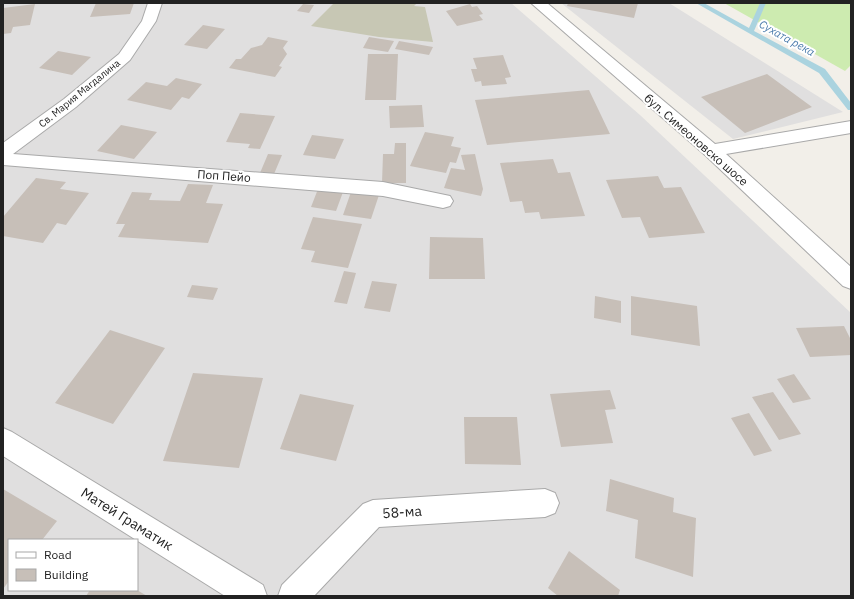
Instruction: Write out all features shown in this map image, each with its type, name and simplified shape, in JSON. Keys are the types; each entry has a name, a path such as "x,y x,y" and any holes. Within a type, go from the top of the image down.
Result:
{"street":[{"name":"Св. Мария Магдалина","path":"3,152 70,103 125,57 150,21 155,3"},
{"name":"бул. Симеоновско шосе","path":"538,3 711,151 851,280"},
{"path":"711,151 842,128"},
{"name":"Поп Пейо","path":"3,159 383,189 444,200"},
{"name":"Матей Граматик","path":"3,441 252,596"},
{"name":"58-ма","path":"293,596 373,514 545,503"}],"shaded area":[{"path":"3,3 511,3 640,115 851,313 851,596 3,596"},
{"path":"334,3 417,3 414,6 425,7 433,42 379,37 311,26"},
{"path":"561,3 669,3 843,112 733,139"}],"green space":[{"path":"724,3 851,3 851,65 845,71"}],"building":[{"path":"96,3 134,3 130,14 90,17"},
{"path":"568,3 638,3 634,18 567,6"},
{"path":"35,4 30,25 13,27 11,33 3,34 3,8"},
{"path":"303,4 314,5 309,13 297,11"},
{"path":"470,4 472,7 477,6 483,14 479,15 483,20 457,26 446,11"},
{"path":"203,25 225,29 207,49 184,45"},
{"path":"268,37 288,41 283,48 287,54 279,66 282,67 275,77 229,68 236,59 241,59 251,48 262,45"},
{"path":"369,37 394,41 388,52 363,48"},
{"path":"399,41 433,47 429,55 395,49"},
{"path":"58,51 91,57 72,75 39,68"},
{"path":"368,54 398,54 396,100 365,100"},
{"path":"503,55 511,77 505,78 507,84 482,86 481,81 475,82 471,69 477,69 473,58"},
{"path":"767,74 812,107 745,133 701,97"},
{"path":"176,78 202,84 189,99 182,97 171,110 127,100 146,82 167,86"},
{"path":"589,90 610,134 487,145 475,100"},
{"path":"422,105 424,127 390,128 389,106"},
{"path":"240,113 275,116 260,149 248,148 250,144 226,142"},
{"path":"121,125 157,132 134,159 97,151"},
{"path":"425,132 454,137 451,146 461,148 456,163 450,162 446,173 410,166"},
{"path":"312,135 344,139 335,159 303,155"},
{"path":"395,143 406,143 406,183 382,183 383,154 394,154"},
{"path":"268,154 282,155 274,174 260,173"},
{"path":"475,154 483,189 481,196 444,188 451,168 465,170 461,155"},
{"path":"553,159 558,173 570,172 585,216 541,219 539,212 525,213 522,201 510,202 500,163"},
{"path":"658,176 664,188 681,187 705,233 649,238 640,217 622,218 606,180"},
{"path":"36,178 66,182 60,189 89,193 66,225 57,223 43,243 3,236 3,217"},
{"path":"188,184 213,185 206,203 223,204 208,243 118,237 125,224 116,224 132,192 152,193 149,200 180,201"},
{"path":"318,189 343,192 336,211 311,207"},
{"path":"351,192 379,195 371,219 343,215"},
{"path":"313,217 362,224 348,268 311,262 315,251 301,249"},
{"path":"430,237 483,238 485,279 429,279"},
{"path":"344,271 356,273 347,304 334,302"},
{"path":"372,281 397,284 390,312 364,308"},
{"path":"192,285 218,288 213,300 187,297"},
{"path":"595,296 621,301 621,323 594,318"},
{"path":"631,296 697,306 700,346 631,335"},
{"path":"844,326 851,340 851,355 810,357 796,328"},
{"path":"110,330 165,348 113,424 55,403"},
{"path":"193,373 263,378 239,468 163,461"},
{"path":"794,374 811,399 793,403 777,379"},
{"path":"610,390 616,409 605,410 613,443 561,447 550,394"},
{"path":"773,392 801,434 779,440 752,397"},
{"path":"300,394 354,405 336,461 280,449"},
{"path":"749,413 772,451 754,456 731,418"},
{"path":"464,417 517,417 521,465 465,464"},
{"path":"610,479 674,498 673,512 696,518 693,577 635,558 638,520 606,511"},
{"path":"3,489 57,521 43,539 8,539 8,582 3,589"},
{"path":"569,551 620,590 618,596 558,596 548,588"},
{"path":"89,591 138,591 147,596 86,596"}],"waterway":[{"name":"Сухата река","path":"699,3 822,71 851,108"},
{"path":"751,31 763,3"}]}
